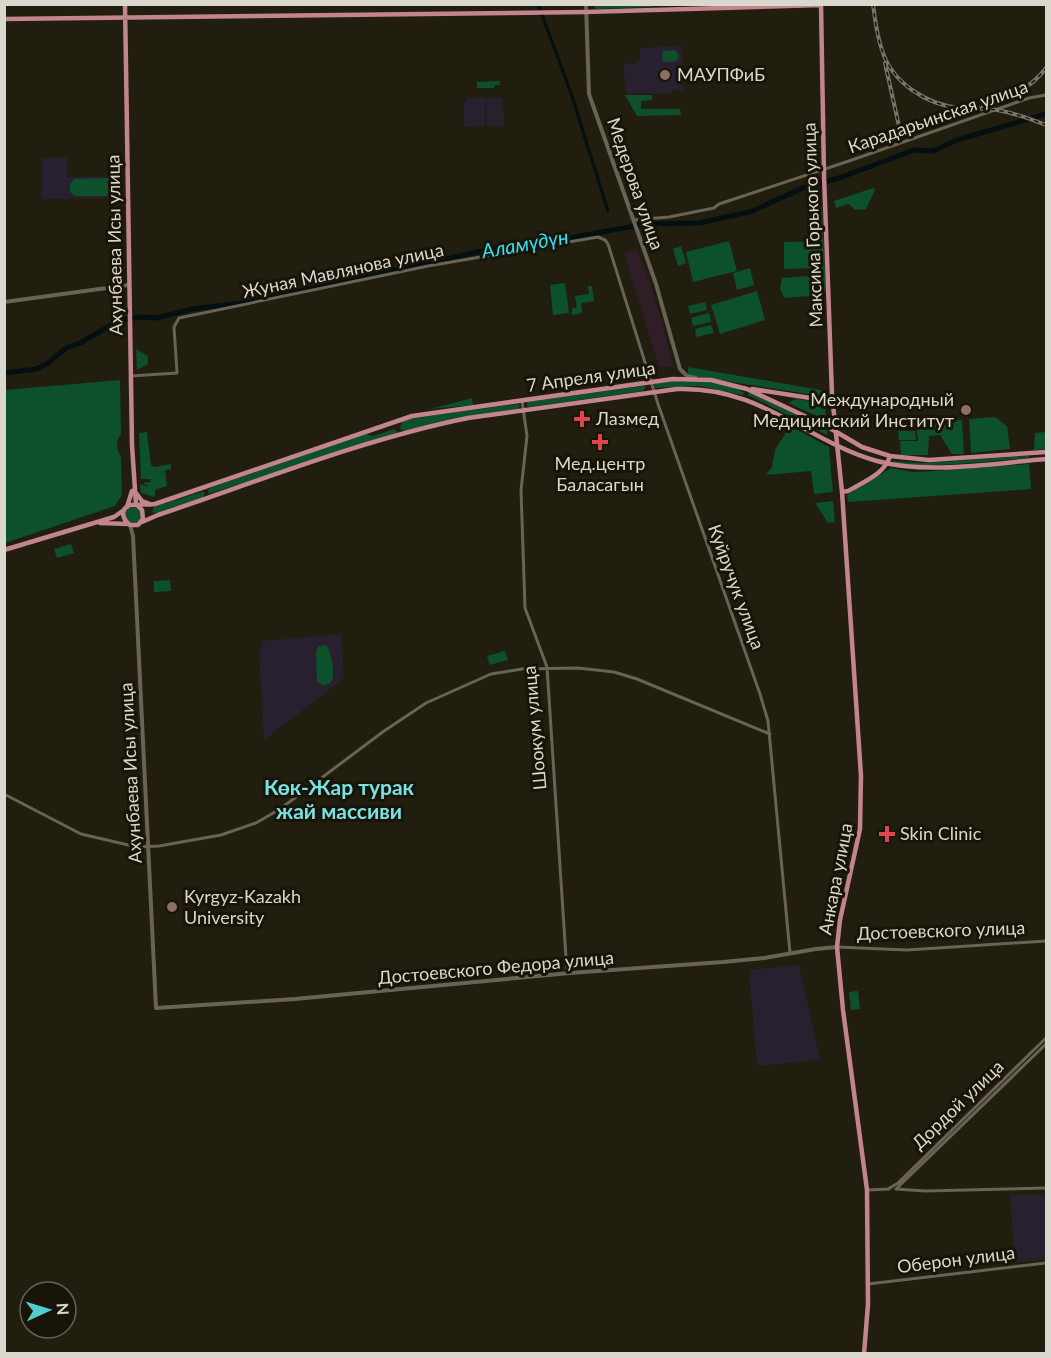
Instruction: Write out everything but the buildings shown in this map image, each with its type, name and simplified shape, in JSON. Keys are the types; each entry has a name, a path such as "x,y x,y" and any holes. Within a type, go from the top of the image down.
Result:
{"main road":[{"name":"Ахунбаева Исы улица","path":"125,4 133,485 137,506"},
{"name":"Медерова улица","path":"586,4 587,87 632,221 656,284 680,369"},
{"path":"4,19 546,13 821,5"},
{"name":"Максима Горького улица","path":"821,5 824,191 836,444"},
{"path":"4,302 129,285"},
{"path":"673,379 678,376 680,369 687,376 700,380"},
{"name":"7 Апреля улица","path":"137,506 152,505 205,488 393,422 423,414 673,379 723,382 747,389 828,427 862,447 890,456 923,460 1047,452"},
{"name":"7 Апреля улица","path":"139,524 158,515 398,435 468,418 687,388 711,390 745,398 836,444 888,464 930,467 1047,459"},
{"path":"745,398 747,389 823,400 827,400 832,395"},
{"path":"393,422 399,428 398,435"},
{"name":"Анкара улица","path":"836,444 842,492 862,806 856,852 837,947 867,1190 868,1284 864,1353"},
{"path":"1034,453 1034,460"},
{"path":"842,492 883,470 890,456"},
{"name":"Ахунбаева Исы улица","path":"126,508 133,485"},
{"path":"133,485 138,497 152,505"},
{"path":"205,488 208,498"},
{"path":"4,550 114,517 126,508 137,506 144,513 139,524 91,524"},
{"path":"126,508 123,518 129,525"},
{"name":"Ахунбаева Исы улица","path":"133,536 139,524"},
{"name":"Ахунбаева Исы улица","path":"129,525 133,536 156,1008"},
{"name":"Достоевского Федора улица","path":"156,1008 295,999 734,961 837,947"}],"street":[{"name":"Карадарьинская улица","path":"632,221 669,217 714,208 719,204 824,172 1029,98 1047,95"},
{"name":"Жуная Мавлянова улица","path":"131,376 177,373 174,327 179,318 428,266 595,238 605,240"},
{"name":"Куйручук улица","path":"605,240 650,382 760,694 770,734 790,954"},
{"name":"Шоокум улица","path":"522,401 527,436 521,489 525,608 547,668 567,975"},
{"path":"4,794 81,834 137,847 220,836 256,823 280,809 384,731 432,700 491,674 522,669 588,669 618,673 770,734"},
{"name":"Достоевского улица","path":"837,947 906,950 1047,941"},
{"name":"Дордой улица","path":"888,1189 898,1183 1047,1038"},
{"name":"Дордой улица","path":"898,1188 1047,1044"},
{"path":"867,1190 1047,1188"},
{"name":"Оберон улица","path":"868,1284 1047,1263"}],"shaded area":[{"path":"682,46 684,90 672,90 672,93 629,94 625,91 624,63 636,64 636,61 640,61 640,48"},
{"path":"466,98 485,98 485,126 464,127"},
{"path":"486,98 503,98 504,126 487,126"},
{"path":"67,157 67,177 120,176 120,198 42,199 42,158"},
{"path":"637,250 651,285 674,367 659,367 624,253"},
{"path":"341,634 344,678 264,740 259,653 263,641"},
{"path":"799,965 820,1060 757,1066 749,970"},
{"path":"1010,1195 1046,1195 1046,1259 1015,1263"}],"green space":[{"path":"652,5 652,7 595,9 595,6"},
{"path":"675,50 679,56 676,61 664,62 662,60 663,51"},
{"path":"500,81 500,85 495,85 494,88 477,88 477,82"},
{"path":"625,95 652,95 652,100 641,101 641,109 680,109 681,115 637,116"},
{"path":"113,178 118,183 114,196 75,196 70,192 70,184 74,179"},
{"path":"873,188 875,190 866,209 855,210 849,204 836,208 834,201"},
{"path":"822,207 826,291 818,291 816,268 784,269 784,242 817,241 815,208"},
{"path":"729,241 737,271 693,282 686,252"},
{"path":"681,246 686,263 678,266 673,249"},
{"path":"750,268 754,285 737,290 733,273"},
{"path":"808,276 812,278 814,286 810,296 784,298 780,288 782,278"},
{"path":"565,283 569,313 553,315 550,285"},
{"path":"588,286 592,286 594,301 581,303 582,313 572,315 572,308 577,308 575,296 589,294"},
{"path":"757,291 765,320 720,334 711,305"},
{"path":"705,302 707,310 690,314 688,306"},
{"path":"709,313 711,322 693,326 691,318"},
{"path":"711,325 714,333 696,337 695,329"},
{"path":"136,349 148,356 148,364 137,370"},
{"path":"688,367 826,391 827,397 688,375"},
{"path":"120,380 121,434 117,445 121,456 122,495 115,506 5,543 5,390"},
{"path":"662,382 717,383 737,388 744,393 743,395 699,386 655,388 654,384"},
{"path":"646,387 643,391 529,407 526,405 528,402"},
{"path":"749,392 827,430 827,435 748,395"},
{"path":"472,398 473,405 430,409"},
{"path":"796,399 825,403 826,420 788,403"},
{"path":"518,404 520,406 518,409 465,417 404,431 400,429 402,421 419,417"},
{"path":"995,417 1007,426 1010,449 971,453 969,419"},
{"path":"962,420 964,454 952,454 940,435 929,436 928,455 901,455 900,441 918,441 916,425 924,422"},
{"path":"790,426 829,447 833,492 814,494 811,471 766,475 772,467 775,450"},
{"path":"394,429 396,433 209,494 210,488 366,434 373,436"},
{"path":"898,431 915,431 916,440 899,440"},
{"path":"147,432 151,465 154,467 171,464 171,469 165,470 167,486 155,490 155,497 141,493 140,484 150,487 143,483 150,482 151,479 141,479 139,433"},
{"path":"1046,432 1046,449 1034,450 1035,433"},
{"path":"1029,456 1029,458 937,465 903,464 891,461 923,463"},
{"path":"1029,464 1031,489 848,502 847,495 891,468 913,472"},
{"path":"205,492 203,498 156,513 152,512 154,507"},
{"path":"833,501 835,522 828,523 815,503"},
{"path":"133,507 141,515 133,523 125,515"},
{"path":"71,544 74,553 57,558 54,549"},
{"path":"170,580 171,591 154,592 154,581"},
{"path":"326,645 331,656 333,676 329,684 324,685 317,682 316,651 319,646"},
{"path":"505,651 508,660 490,665 487,656"},
{"path":"858,991 860,1009 851,1010 849,992"}],"waterway":[{"path":"538,4 571,93 608,211"},
{"name":"Аламүдүн","path":"4,373 37,369 66,348 80,343 120,320 141,317 156,318 192,309 251,302 500,247 563,239 646,224 699,223 750,212 803,188 842,177 914,150 933,151 957,140 1046,114"}],"railway":[{"path":"873,4 879,39 887,62 902,82 912,90 923,97 948,106 997,110 1046,125"},
{"path":"885,63 899,126"},
{"path":"983,106 1001,101 1018,92 1034,81 1046,68"}],"place":[{"name":"МАУПФиБ","path":"665,75"},
{"name":"Международный Медицинский Институт","path":"966,410"},
{"name":"Лазмед","path":"582,419"},
{"name":"Мед.центр Баласагын","path":"600,442"},
{"name":"Skin Clinic","path":"887,834"},
{"name":"Kyrgyz-Kazakh University","path":"172,907"}],"district":[{"name":"Көк-Жар турак жай массиви","path":"339,800"}]}
